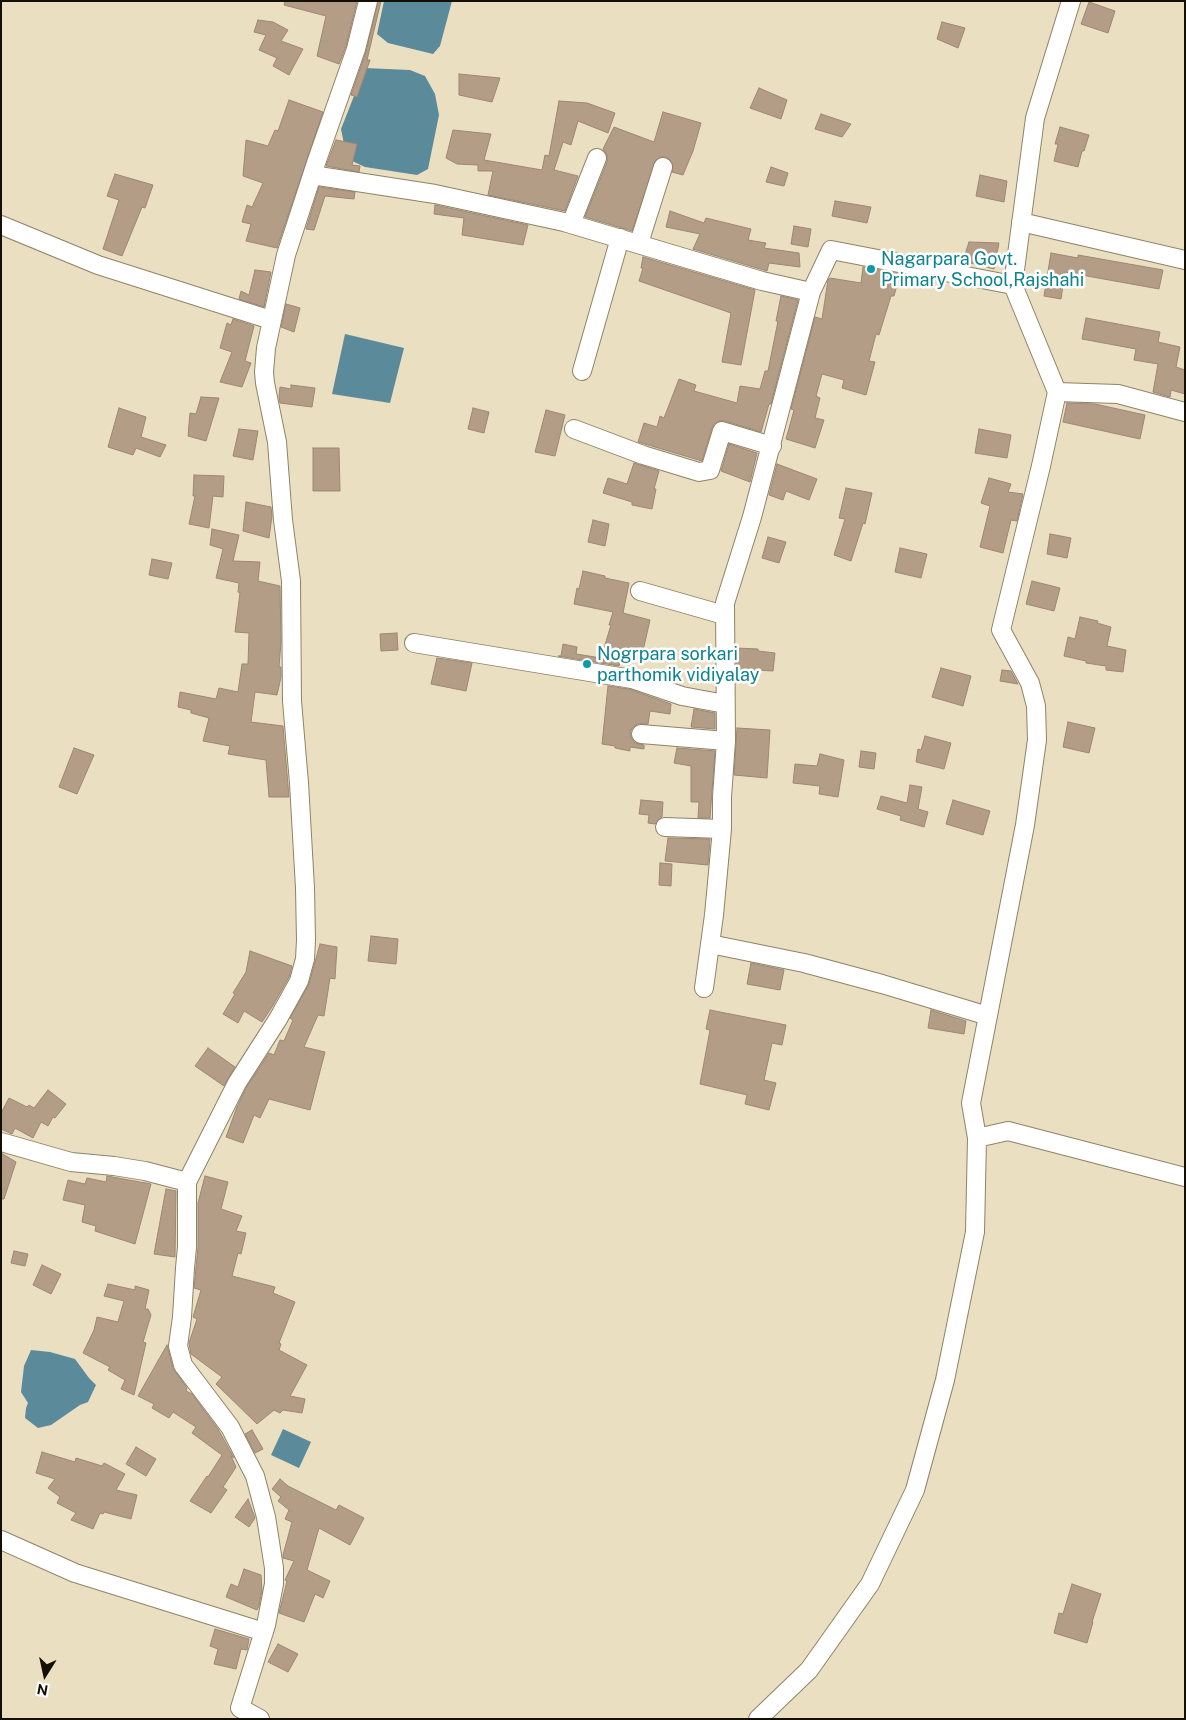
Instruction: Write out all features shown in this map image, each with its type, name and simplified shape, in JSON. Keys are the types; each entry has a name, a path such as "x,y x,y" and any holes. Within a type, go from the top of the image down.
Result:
{"street":[{"path":"260,1719 239,1713 264,1632 274,1584 274,1568 266,1517 255,1476 230,1427 183,1365 178,1346 188,1247 187,1182 237,1083 300,981 305,959 305,865 292,701 291,581 279,481 277,442 264,383 264,372 271,320 291,238 356,48 368,1"},
{"path":"758,1719 809,1670 870,1584 915,1490 945,1380 975,1232 977,1138 971,1103 1025,825 1037,740 1036,706 1030,683 1001,630 1042,466 1057,392 1013,285 1035,118 1071,1"},
{"path":"571,224 597,158"},
{"path":"638,243 663,167"},
{"path":"312,175 435,194 571,224 762,281 811,292"},
{"path":"1021,222 1185,260"},
{"path":"1,225 98,266 271,320"},
{"path":"582,371 620,238"},
{"path":"704,988 722,829 726,741 725,603 772,446 811,292 831,250 1013,285"},
{"path":"1057,392 1118,394 1185,412"},
{"path":"574,428 643,455 699,472 710,470 722,431 772,446"},
{"path":"640,591 724,615"},
{"path":"414,643 632,679 682,696 725,704"},
{"path":"641,734 726,741"},
{"path":"664,827 722,829"},
{"path":"710,944 804,963 988,1016"},
{"path":"977,1138 1008,1131 1185,1176"},
{"path":"1,1142 71,1162 129,1168 187,1182"},
{"path":"1,1540 75,1573 264,1632"}],"water":[{"path":"384,1 452,1 440,46 433,54 388,43 377,34"},
{"path":"365,68 410,70 425,76 435,94 439,115 428,169 417,175 365,167 352,161 346,154 341,129"},
{"path":"345,334 404,348 390,403 332,394"},
{"path":"31,1350 50,1352 75,1359 96,1385 88,1402 80,1405 51,1425 38,1428 25,1418 28,1403 21,1392 24,1366"},
{"path":"283,1429 311,1442 299,1468 271,1455"}],"building":[{"path":"285,1 357,1 346,46 339,64 317,56 326,16 284,5"},
{"path":"378,1 381,1 367,60 370,60 357,97 351,95 366,52"},
{"path":"1089,2 1115,11 1108,33 1081,24"},
{"path":"258,20 273,22 288,30 281,41 303,49 289,75 273,66 277,58 259,50 266,35 254,32"},
{"path":"942,22 965,28 958,48 937,39"},
{"path":"459,74 500,78 492,102 459,95"},
{"path":"759,88 787,100 781,119 750,108"},
{"path":"289,100 323,112 277,248 246,241 251,224 242,222 247,205 252,207 263,183 243,176 246,140 268,146 275,130 278,131"},
{"path":"559,101 587,103 615,113 608,133 578,121 571,145 563,142 554,170 578,176 565,211 488,195 493,171 478,171 478,165 457,164 446,158 453,130 491,134 484,160 542,170 545,155 549,156"},
{"path":"663,112 701,123 693,151 683,175 672,172 673,164 667,157 660,157 656,160 632,231 585,217 607,162 607,156 603,149 614,127 654,142"},
{"path":"821,114 851,124 842,137 815,129"},
{"path":"1060,127 1089,135 1078,167 1054,161 1058,144 1055,144"},
{"path":"336,140 357,144 352,165 360,166 359,172 326,166"},
{"path":"771,167 788,173 784,186 766,182"},
{"path":"115,174 153,185 145,208 142,207 122,256 103,249 119,200 107,196"},
{"path":"980,175 1007,181 1004,202 976,196"},
{"path":"319,187 355,192 354,199 325,196 314,230 306,229"},
{"path":"835,201 871,207 867,223 832,216"},
{"path":"435,205 528,225 523,245 462,235 464,218 434,214"},
{"path":"670,211 704,223 706,218 751,229 748,240 766,243 764,248 799,253 800,267 769,263 767,271 693,249 700,234 666,227"},
{"path":"794,226 811,229 808,247 791,244"},
{"path":"969,242 999,243 994,269 963,261"},
{"path":"1051,253 1078,258 1078,255 1163,270 1159,289 1065,272 1061,299 1044,296"},
{"path":"643,257 755,290 741,365 722,362 731,313 639,281 643,268 641,268"},
{"path":"863,267 900,274 879,335 876,334 869,361 875,362 866,395 842,388 844,380 822,374 816,396 820,398 815,418 824,420 815,448 786,439 794,410 791,409 815,317 822,319 828,280 830,278 861,283"},
{"path":"255,270 271,272 264,307 239,299 241,291 249,295"},
{"path":"781,296 798,300 771,404 769,404 761,432 725,421 719,421 712,428 702,461 638,442 644,423 657,427 660,416 664,418 679,379 696,385 694,391 737,403 740,386 760,389 765,371 768,371"},
{"path":"286,304 300,308 294,332 281,327"},
{"path":"1086,318 1160,332 1158,342 1180,347 1176,367 1185,370 1185,394 1171,390 1170,397 1153,392 1158,364 1134,360 1136,349 1082,339"},
{"path":"233,319 254,326 245,361 251,363 242,387 220,382 232,352 220,348 227,323 231,325"},
{"path":"291,385 315,388 312,407 280,403 280,387 291,389"},
{"path":"201,397 219,398 206,441 188,436 190,413 196,414"},
{"path":"1067,403 1095,404 1145,415 1140,439 1063,422"},
{"path":"119,408 146,417 141,437 166,445 160,457 136,448 133,455 108,447"},
{"path":"473,408 489,412 484,433 468,429"},
{"path":"546,410 565,415 555,456 535,452"},
{"path":"239,429 258,431 253,460 233,456"},
{"path":"979,429 1011,435 1007,458 975,453"},
{"path":"729,444 757,453 750,482 721,471"},
{"path":"313,448 339,448 340,491 313,491"},
{"path":"634,463 659,471 654,489 656,489 652,509 632,505 632,502 603,493 608,478 627,484"},
{"path":"777,464 817,479 809,500 786,491 783,500 769,495"},
{"path":"194,475 224,476 223,497 213,496 209,528 189,524 195,496 193,496"},
{"path":"989,478 1011,484 1008,492 1023,494 1017,521 1011,520 1003,553 980,547 990,506 981,503"},
{"path":"846,488 872,493 865,524 863,523 851,561 834,555 845,519 839,518"},
{"path":"246,502 271,507 272,516 269,538 243,531"},
{"path":"593,520 609,524 605,546 588,542"},
{"path":"212,529 239,535 233,561 260,562 258,581 280,586 281,642 279,667 281,667 281,677 277,695 255,692 251,722 283,726 289,797 269,797 266,760 228,754 230,746 203,741 209,718 191,713 191,710 178,707 180,692 216,699 219,688 238,692 242,664 248,664 249,633 235,632 240,593 238,592 239,583 216,578 223,549 210,545"},
{"path":"1050,534 1071,538 1067,558 1047,554"},
{"path":"768,537 786,542 779,563 762,558"},
{"path":"900,548 927,554 921,578 895,572"},
{"path":"152,559 172,563 168,579 149,575"},
{"path":"583,571 629,583 623,613 650,620 642,655 623,650 619,666 558,656 561,656 563,644 577,647 576,654 601,658 611,625 609,625 613,612 574,604"},
{"path":"1032,581 1060,588 1054,611 1026,604"},
{"path":"1080,617 1098,621 1097,623 1111,627 1107,646 1126,650 1123,672 1106,670 1106,666 1086,663 1086,661 1064,656 1068,637 1075,639"},
{"path":"397,633 398,650 381,651 380,634"},
{"path":"736,648 758,649 758,651 775,653 773,671 757,670 757,675 736,674"},
{"path":"437,658 472,663 466,691 431,684"},
{"path":"941,668 971,676 963,706 932,697"},
{"path":"1002,670 1011,671 1018,684 1000,681"},
{"path":"608,686 629,689 671,704 670,714 650,711 648,724 637,724 632,728 630,734 632,739 635,743 644,745 644,749 630,747 630,751 602,744"},
{"path":"694,709 715,713 715,729 691,727"},
{"path":"1068,722 1095,728 1089,753 1063,747"},
{"path":"737,728 770,730 767,778 734,775"},
{"path":"925,736 951,743 944,769 916,762 918,749 921,750"},
{"path":"74,748 94,755 77,794 59,787"},
{"path":"677,748 715,751 710,818 698,818 699,802 691,802 691,766 674,763"},
{"path":"861,751 876,753 874,769 859,767"},
{"path":"820,754 844,760 838,797 819,794 820,786 793,783 795,764 817,766"},
{"path":"910,785 922,787 918,809 928,812 924,827 900,820 901,816 877,809 881,796 907,803"},
{"path":"641,800 663,802 662,817 655,824 648,823 649,815 639,814"},
{"path":"953,800 990,811 983,835 946,824"},
{"path":"668,838 710,839 708,865 665,861"},
{"path":"660,863 672,864 671,886 659,885"},
{"path":"371,936 398,939 396,964 368,961"},
{"path":"320,944 337,947 335,979 330,978 324,1016 318,1015 304,1047 325,1052 310,1110 269,1099 260,1118 254,1115 243,1143 226,1137 246,1088 269,1053 274,1055 280,1040 284,1041 293,1020 290,1018 309,984"},
{"path":"250,951 292,966 289,977 262,1022 244,1011 238,1023 223,1014 246,972"},
{"path":"751,963 784,970 780,990 747,984"},
{"path":"710,1010 786,1025 782,1045 772,1043 764,1080 776,1083 769,1110 745,1104 747,1095 700,1084 710,1030 706,1029"},
{"path":"931,1010 966,1021 964,1034 928,1028"},
{"path":"208,1048 235,1067 224,1086 195,1066"},
{"path":"48,1090 66,1104 55,1118 53,1117 48,1126 41,1122 33,1138 15,1128 12,1134 1,1129 1,1113 9,1098 27,1107 29,1105 34,1108"},
{"path":"1,1153 16,1162 4,1199 1,1199"},
{"path":"107,1176 151,1184 135,1244 95,1231 96,1226 82,1222 85,1205 63,1200 68,1180 85,1184 87,1178 106,1182"},
{"path":"205,1176 228,1182 221,1209 242,1216 236,1231 246,1233 241,1254 238,1253 232,1276 275,1287 273,1293 295,1302 279,1343 281,1344 279,1350 307,1365 290,1396 305,1399 302,1413 283,1410 280,1413 274,1410 257,1424 216,1384 222,1377 191,1354 189,1343 197,1319 193,1317 201,1290 194,1288 198,1247 198,1203"},
{"path":"166,1189 176,1191 175,1257 154,1254"},
{"path":"14,1251 28,1254 25,1266 11,1263"},
{"path":"42,1265 61,1274 51,1294 33,1285"},
{"path":"108,1284 135,1290 135,1286 149,1290 145,1309 148,1309 151,1315 143,1342 146,1343 134,1395 121,1389 125,1380 108,1370 110,1367 83,1353 94,1330 97,1317 118,1322 124,1301 104,1296"},
{"path":"167,1345 173,1368 187,1388 186,1391 192,1394 218,1429 234,1458 231,1456 236,1467 223,1487 227,1490 211,1513 190,1501 222,1455 192,1433 196,1427 173,1412 169,1418 152,1408 154,1404 138,1396"},
{"path":"252,1430 263,1449 255,1453 245,1434"},
{"path":"136,1447 156,1459 146,1476 126,1464"},
{"path":"42,1452 75,1462 76,1458 102,1466 104,1463 125,1474 116,1490 137,1495 131,1519 104,1512 103,1514 100,1513 93,1529 71,1520 76,1513 57,1503 60,1497 48,1488 55,1479 36,1473"},
{"path":"280,1479 288,1486 336,1510 339,1505 364,1518 350,1545 319,1528 307,1570 330,1581 323,1598 315,1594 304,1622 279,1613 287,1581 285,1580 294,1561 283,1558 292,1522 285,1519 289,1510 278,1501 281,1497 272,1489"},
{"path":"248,1499 255,1518 249,1527 235,1517"},
{"path":"244,1569 261,1575 262,1590 257,1610 226,1597 231,1584 238,1587"},
{"path":"1072,1584 1101,1594 1087,1643 1054,1633 1059,1613 1063,1614"},
{"path":"215,1629 249,1639 247,1650 241,1649 236,1669 214,1664 218,1649 210,1646"},
{"path":"278,1644 298,1654 288,1672 268,1662"}],"place":[{"name":"Nagarpara Govt. Primary School,Rajshahi","path":"871,269"},
{"name":"Nogrpara sorkari parthomik vidiyalay","path":"587,664"}]}
